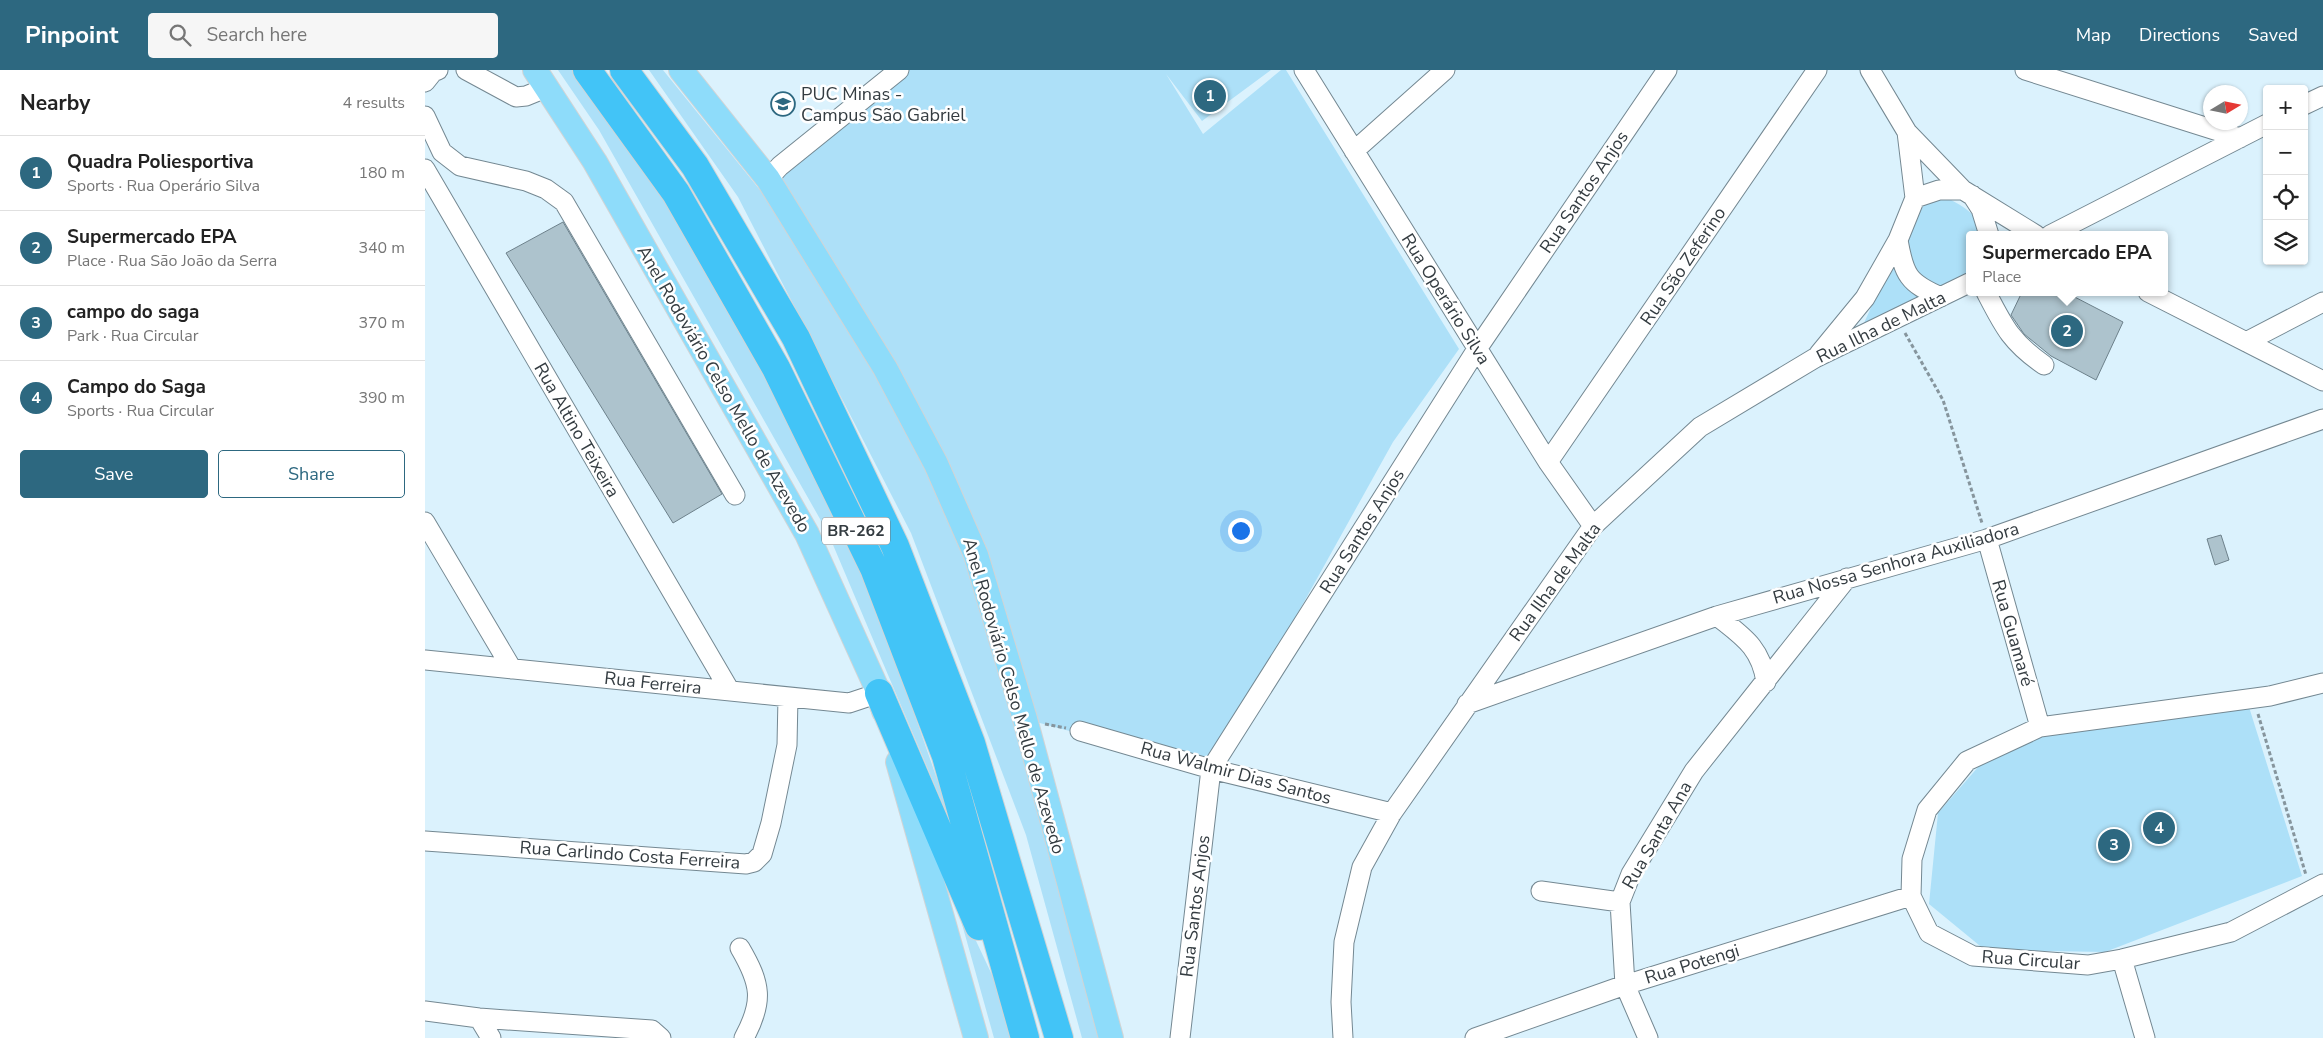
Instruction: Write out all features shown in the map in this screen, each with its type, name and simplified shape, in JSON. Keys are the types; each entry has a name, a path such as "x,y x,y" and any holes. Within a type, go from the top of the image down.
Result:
{"highway":[{"name":"BR-262","path":"587,70 676,194 738,301 776,368 874,568 946,756 1023,1033"},
{"name":"BR-262","path":"625,70 695,166 796,338 895,546 971,743 1059,1038"},
{"path":"879,693 1023,1033"}],"main road":[{"name":"Anel Rodoviário Celso Mello de Azevedo","path":"681,70 768,178 885,368 936,464 976,554 1025,719 1111,1038"},
{"name":"Anel Rodoviário Celso Mello de Azevedo","path":"541,78 623,212 807,534 879,693 976,1038"}],"street":[{"path":"425,82 433,72 438,70"},
{"path":"466,70 516,97 526,96 541,78"},
{"path":"768,178 780,166 899,70"},
{"name":"Rua Operário Silva","path":"1304,70 1477,349 1549,462 1593,526"},
{"path":"1354,150 1445,70"},
{"name":"Rua Santos Anjos","path":"1180,1038 1211,769 1477,349 1667,70"},
{"name":"Rua São Zeferino","path":"1549,462 1817,70"},
{"path":"1869,70 1907,132 1967,192 1981,209 1988,231"},
{"path":"2025,70 2240,138"},
{"path":"2308,103 2323,96"},
{"path":"425,116 442,152 460,166 491,171 526,181 546,189 564,202 735,495"},
{"path":"2058,231 2263,126"},
{"path":"1815,358 1865,298 1898,240 1915,198 1907,132"},
{"name":"Rua Altino Teixeira","path":"425,169 730,691"},
{"path":"1915,198 1939,190 1967,192 2030,231"},
{"path":"1898,240 1902,267 1919,287 1941,297"},
{"name":"Rua Ilha de Malta","path":"1343,1038 1341,1002 1344,942 1362,867 1392,813 1593,526 1700,427 1815,358 1966,284"},
{"path":"1987,296 2010,337 2024,351 2044,365"},
{"path":"2156,296 2323,382"},
{"path":"2245,342 2323,302"},
{"name":"Rua Nossa Senhora Auxiliadora","path":"1467,704 1717,616 1987,539 2323,419"},
{"path":"425,522 512,669"},
{"name":"Rua Guamaré","path":"1987,539 2040,727"},
{"name":"Rua Santa Ana","path":"1648,1038 1625,984 1620,902 1631,874 1694,771 1847,578"},
{"path":"1717,616 1746,640 1758,654 1764,668 1765,682"},
{"name":"Rua Ferreira","path":"425,660 849,703 879,693"},
{"name":"Rua Circular","path":"2317,887 2231,932 2122,959 2088,964 1973,956 1929,932 1911,896 1913,858 1927,810 1967,761 2040,727 2253,699 2323,682"},
{"name":"Rua Carlindo Costa Ferreira","path":"425,841 746,864 754,862 762,854 773,814 787,745 788,697"},
{"name":"Rua Walmir Dias Santos","path":"1080,731 1211,769 1392,813"},
{"path":"1541,891 1620,902"},
{"name":"Rua Potengi","path":"1475,1038 1625,984 1911,896"},
{"path":"740,948 752,969 758,990 755,1017 744,1038"},
{"path":"2122,959 2145,1038"},
{"path":"425,1011 479,1018 651,1030 661,1038"},
{"path":"479,1018 491,1038"}],"path":[{"path":"1897,318 1943,400 1987,539"},
{"path":"2253,699 2317,887"},
{"path":"1025,719 1080,731"}],"shaded area":[{"path":"558,70 577,70 693,241 790,416 880,615 960,845 828,533 599,130"},
{"path":"649,70 663,70 764,195 936,464 768,179 901,70 1271,70 1202,121 1166,74 1203,134 1281,70 1286,70 1459,349 1393,442 1211,769 1025,719 1103,1038 1082,1038 1026,835 911,533 738,197"},
{"path":"1944,196 1974,216 1980,228 1980,231 1966,231 1965,276 1939,292 1910,270 1904,246 1908,226 1925,204"},
{"path":"1893,259 1927,297 1864,323"},
{"path":"2249,707 2302,876 2105,952 1985,950 1929,904 1938,813 1979,766 2043,735"},
{"path":"953,892 1009,1011 1018,1038 994,1038"}],"building":[{"path":"563,222 722,494 673,523 506,253"},
{"path":"2020,296 2073,296 2123,322 2096,380 2051,356 2024,334 2011,315"},
{"path":"2221,535 2229,560 2215,565 2207,539"}],"place":[{"name":"Quadra Poliesportiva","path":"1210,96"},
{"name":"PUC Minas - Campus São Gabriel","path":"783,104"},
{"name":"Supermercado EPA","path":"2067,331"},
{"name":"Campo do Saga","path":"2159,828"},
{"name":"campo do saga","path":"2114,845"}]}
